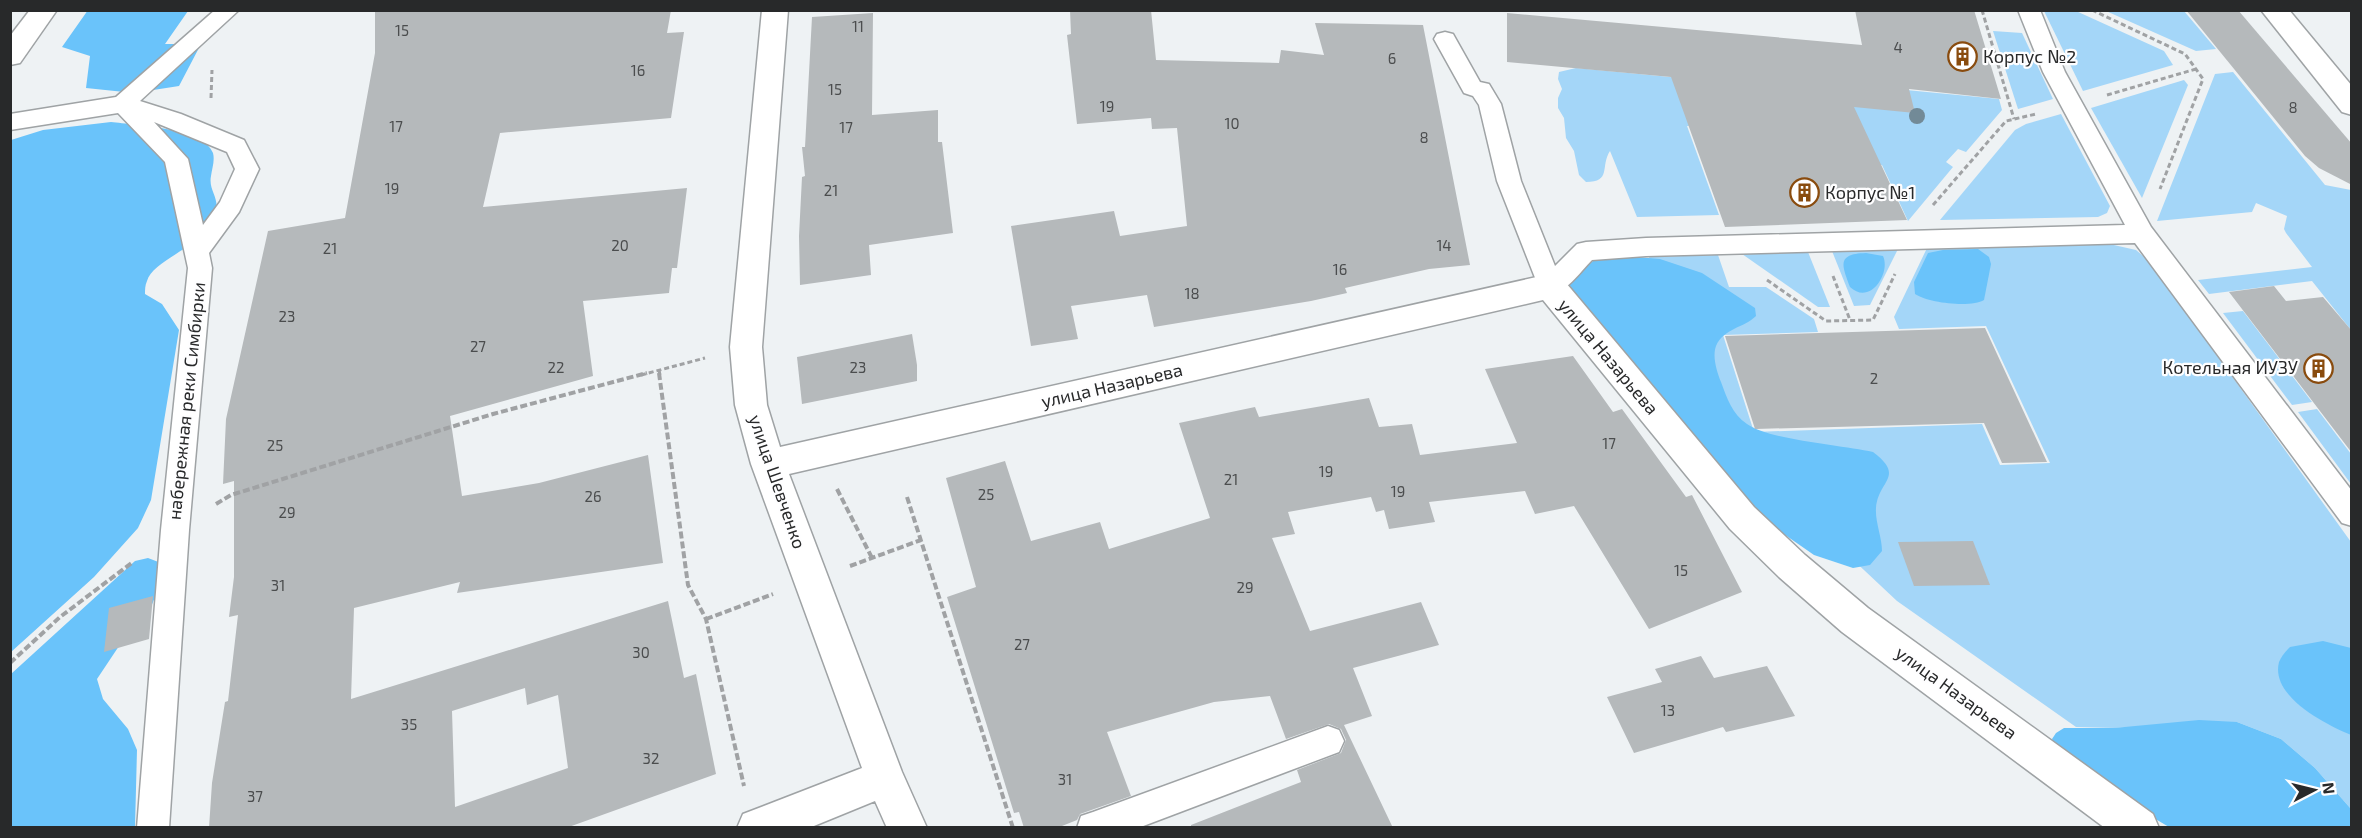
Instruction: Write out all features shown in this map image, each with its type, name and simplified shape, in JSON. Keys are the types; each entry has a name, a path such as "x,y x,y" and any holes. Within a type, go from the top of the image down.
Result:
{"street":[{"path":"10,56 44,10"},
{"name":"улица Шевченко","path":"775,10 746,347 751,405 768,464 885,778 907,828"},
{"path":"2274,10 2352,105"},
{"name":"улица Назарьева","path":"768,464 1550,286 1742,518 1792,566 1855,620 2139,828"},
{"path":"752,810 885,778"}],"lane":[{"path":"2030,10 2054,72 2142,234 2352,514"},
{"path":"123,104 221,19"},
{"path":"1445,39 1472,87 1481,90 1490,104 1509,181 1550,286 1586,251 1912,239 2142,234"},
{"path":"10,122 123,104 210,134 236,146 247,169 230,206 195,253"},
{"name":"набережная реки Симбирки","path":"123,104 176,159 200,268 175,530 153,828"},
{"path":"1093,828 1328,741"}],"path":[{"path":"1982,10 2014,119"},
{"path":"2092,10 2185,54 2204,80 2142,234"},
{"path":"210,134 221,19"},
{"path":"1716,245 1826,321 1873,320 1921,220 2006,121 2072,105 2196,69"},
{"path":"1819,242 1850,320"},
{"path":"10,663 60,618 175,530 231,495 493,414 746,347"},
{"path":"659,370 688,585 706,619 752,810"},
{"path":"818,452 872,558"},
{"path":"907,497 1013,828"}],"shaded area":[{"path":"88,10 188,11 165,44 201,44 179,86 134,93 86,88 90,56 62,47"},
{"path":"2044,11 2076,11 2164,51 2173,65 2083,91"},
{"path":"2106,11 2184,11 2216,49 2196,51"},
{"path":"1993,31 2022,33 2053,99 2018,109"},
{"path":"1576,68 1836,93 1834,83 1999,99 2002,110 1966,152 1958,149 1946,162 1953,167 1908,221 1882,165 1848,166 1822,122 1687,126 1719,215 1637,217 1610,151 1604,172 1599,179 1586,182 1579,175 1574,151 1566,138 1564,118 1558,108 1558,98 1562,89 1558,79 1559,72"},
{"path":"2233,72 2325,185 2351,190 2351,330 2312,281 2209,294 2198,280 2312,267 2284,229 2287,216 2256,203 2252,212 2157,221 2215,74"},
{"path":"2184,80 2188,85 2142,198 2091,108"},
{"path":"2061,114 2110,206 2107,213 2098,217 1940,220 2015,130 2026,124"},
{"path":"111,122 168,129 197,138 207,145 214,156 211,186 216,199 215,215 201,236 159,266 151,273 146,284 145,294 162,304 179,330 151,500 138,528 94,577 11,652 11,140 43,130"},
{"path":"2105,243 2136,250 2149,261 2351,542 2351,809 2315,768 2281,739 2237,722 2114,728 2076,727 1897,601 1702,418 1649,257 1718,255 1729,287 1766,287 1814,319 1818,332 1723,335 1754,432 1982,424 2000,465 2050,463 1986,326 1899,329 1894,317 1927,248"},
{"path":"1898,249 1870,305 1854,306 1832,251"},
{"path":"1978,249 1989,257 1991,264 1984,300 1970,304 1950,303 1929,300 1915,294 1914,282 1928,253"},
{"path":"1808,252 1830,307 1818,307 1742,254"},
{"path":"1866,253 1883,256 1884,271 1877,285 1871,290 1865,293 1857,292 1850,287 1844,262 1850,256"},
{"path":"1637,257 1660,259 1702,273 1755,308 1756,316 1724,335 1715,350 1717,369 1725,394 1742,420 1757,430 1873,452 1883,460 1889,473 1876,508 1882,551 1870,565 1853,568 1814,555 1755,514 1566,295 1568,280 1593,261"},
{"path":"2243,311 2312,402 2292,405 2223,313"},
{"path":"2317,409 2351,454 2351,484 2298,412"},
{"path":"148,558 161,563 161,582 149,612 121,643 97,679 103,699 128,729 137,750 135,827 11,828 11,674 135,561"},
{"path":"2323,641 2351,648 2351,735 2315,717 2291,698 2283,687 2279,675 2279,662 2290,647"},
{"path":"2199,720 2237,722 2281,739 2315,768 2351,809 2351,827 2169,827 2108,791 2056,749 2052,739 2064,728 2114,728"}],"building":[{"path":"375,10 671,10 667,33 684,32 671,118 500,133 483,207 687,188 677,268 672,268 669,293 583,301 593,376 450,416 462,496 539,483 648,455 663,563 457,593 460,582 354,608 351,699 668,601 684,678 696,674 716,774 566,828 209,828 212,783 225,702 228,701 238,615 229,617 234,577 234,481 223,484 226,419 268,231 345,218 375,53","holes":["525,688 527,705 558,695 568,768 455,807 452,711"]},
{"path":"1070,10 1151,10 1156,60 1279,63 1281,50 1324,55 1315,23 1423,25 1470,265 1429,269 1345,288 1347,293 1311,301 1154,327 1147,295 1071,306 1078,339 1031,346 1011,226 1114,211 1120,236 1187,226 1177,128 1152,129 1151,118 1077,124 1067,35 1071,34"},
{"path":"1855,10 1974,10 2001,99 1909,89 1915,113 1854,107 1907,220 1725,227 1671,77 1507,62 1507,13 1862,45"},
{"path":"2186,10 2238,10 2352,144 2352,185 2319,168 2305,156"},
{"path":"873,13 872,115 938,110 938,142 942,142 953,233 869,245 871,275 800,285 799,236 802,177 805,176 802,147 805,147 812,17"},
{"name":"Котельная ИУЗУ","path":"2274,286 2286,301 2323,297 2352,331 2352,453 2229,292"},
{"path":"1985,328 2047,462 2002,463 1984,423 1755,429 1725,336"},
{"path":"912,334 917,381 802,404 797,357"},
{"path":"1573,356 1613,412 1622,409 1686,497 1692,495 1742,592 1649,629 1574,506 1535,514 1525,491 1429,502 1435,522 1389,529 1384,510 1376,512 1371,497 1288,512 1295,534 1272,538 1310,631 1421,602 1439,645 1353,668 1372,716 1344,725 1393,828 1191,828 1191,825 1301,782 1297,770 1341,753 1346,740 1341,729 1329,724 1286,739 1270,696 1214,702 1107,732 1131,796 1080,814 1077,820 1057,828 1024,828 1019,812 1014,813 947,597 976,587 946,478 1005,461 1031,541 1100,522 1109,549 1210,518 1179,423 1255,407 1259,417 1369,398 1379,427 1412,424 1420,455 1517,443 1485,369"},
{"path":"1973,541 1990,585 1914,586 1898,542"},
{"path":"153,596 149,639 104,652 109,608"},
{"path":"1701,656 1714,678 1767,666 1795,716 1726,732 1723,727 1634,753 1607,697 1662,682 1655,669"}],"place":[{"name":"Корпус №2","path":"1962,57"},
{"name":"Корпус №1","path":"1804,193"},
{"name":"Котельная ИУЗУ","path":"2319,368"}]}
